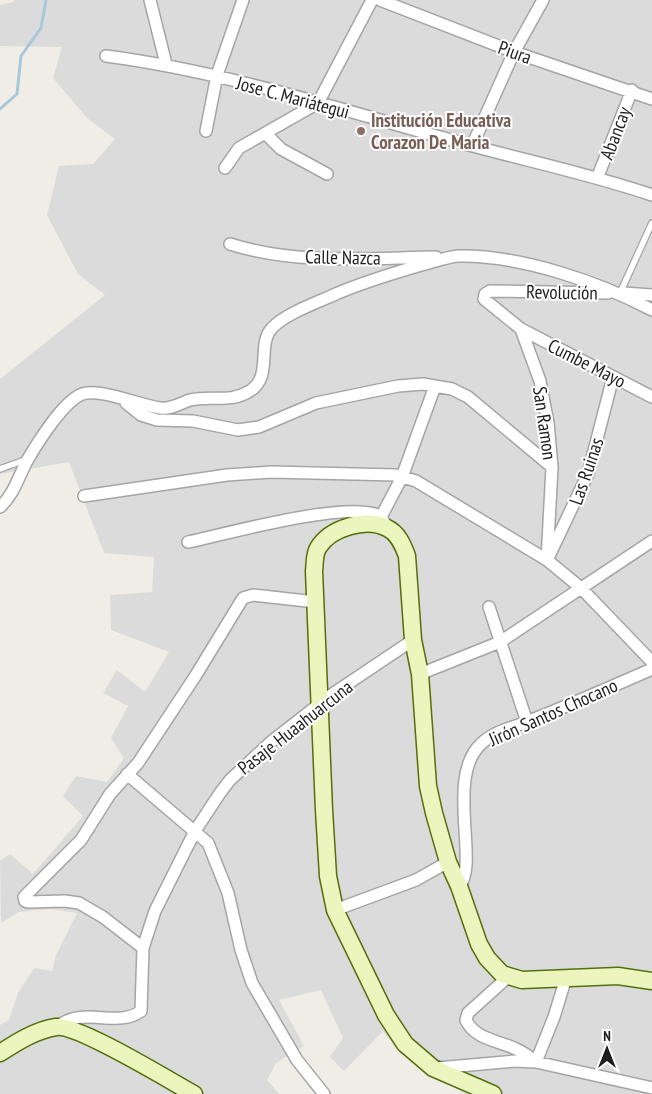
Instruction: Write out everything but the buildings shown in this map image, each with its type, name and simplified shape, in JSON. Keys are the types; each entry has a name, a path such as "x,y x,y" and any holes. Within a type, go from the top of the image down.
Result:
{"street":[{"path":"150,0 166,64"},
{"path":"206,131 217,76 243,0"},
{"path":"225,168 239,148 318,103 372,0"},
{"name":"Piura","path":"380,0 514,52 632,90 652,99"},
{"path":"472,146 514,52 543,0"},
{"name":"Jose C. Mariátegui","path":"106,56 166,64 217,76 472,146 598,176 652,195"},
{"name":"Abancay","path":"598,176 632,90"},
{"path":"266,134 281,149 327,174"},
{"name":"Calle Nazca","path":"230,244 258,252 331,260 458,256"},
{"path":"0,507 8,499 28,459 62,413 80,394 94,392 163,409 192,399 236,398 251,391 260,381 266,358 266,338 271,329 303,309 358,285 402,270 458,256 514,262 554,270 620,293 652,310"},
{"name":"Revolución","path":"521,329 488,304 484,299 485,294 490,291 652,295"},
{"name":"Cumbe Mayo","path":"521,329 652,397"},
{"name":"San Ramon","path":"521,329 540,381 548,423 552,466 547,560"},
{"name":"Las Ruinas","path":"547,560 588,474 613,377"},
{"path":"123,400 141,415 157,420 193,421 238,430 259,427 302,408 350,395 410,384 435,386 452,389 468,397 552,466"},
{"path":"384,523 435,386"},
{"path":"84,496 227,475 271,472 359,473 402,477 416,481 547,560 581,588 652,662"},
{"path":"188,542 316,515 366,513 384,523 402,544 407,556 413,640 420,674 428,786 448,862 459,886 479,944 496,968 508,977 522,980 618,976 652,981"},
{"path":"384,523 350,526 336,532 326,539 318,549 315,559 328,876 335,910 386,1015 405,1044 433,1068 493,1094"},
{"path":"420,674 500,642 652,540"},
{"path":"143,948 103,917 79,903 65,901 28,902 24,899 81,840 110,794 153,741 243,598 246,595 316,602"},
{"path":"489,607 528,722"},
{"name":"Pasaje Huaahuarcuna","path":"58,1027 66,1020 75,1016 130,1017 141,1011 143,948 155,911 195,831 230,780 272,740 413,640"},
{"name":"Jirón Santos Chocano","path":"459,886 463,882 466,871 463,803 466,772 471,757 479,744 490,736 528,722 652,669"},
{"path":"127,774 208,843 216,858 228,893 241,950 252,983 297,1060 324,1094"},
{"path":"335,910 416,880 448,862"},
{"path":"508,977 468,1014 466,1020 476,1031 515,1048 536,1062"},
{"path":"536,1062 554,1017 566,978"},
{"path":"0,1053 19,1040 58,1027 84,1034 194,1094"},
{"path":"433,1068 515,1061 536,1062 652,1088"}],"lane":[{"path":"620,293 652,223"},
{"path":"0,470 15,462 28,459"}],"shaded area":[{"path":"14,0 652,0 652,1094 465,1094 399,1052 383,1031 344,1071 330,1057 343,1038 321,990 279,1000 304,1046 276,1063 267,1080 279,1094 0,1094 0,1025 9,1020 18,993 34,968 52,971 56,955 77,913 50,909 19,912 1,923 0,861 10,854 33,874 83,816 63,796 76,776 107,782 124,758 111,738 128,706 103,693 117,670 145,692 169,652 111,630 110,595 152,592 154,557 104,553 69,462 0,474 0,379 105,295 78,274 47,215 59,166 93,164 115,139 87,118 53,78 62,47 0,46 0,5 13,2"}],"waterway":[{"path":"0,109 17,94 21,56 41,28 46,0"}],"place":[{"name":"Institución Educativa Corazon De Maria","path":"361,131"}]}
